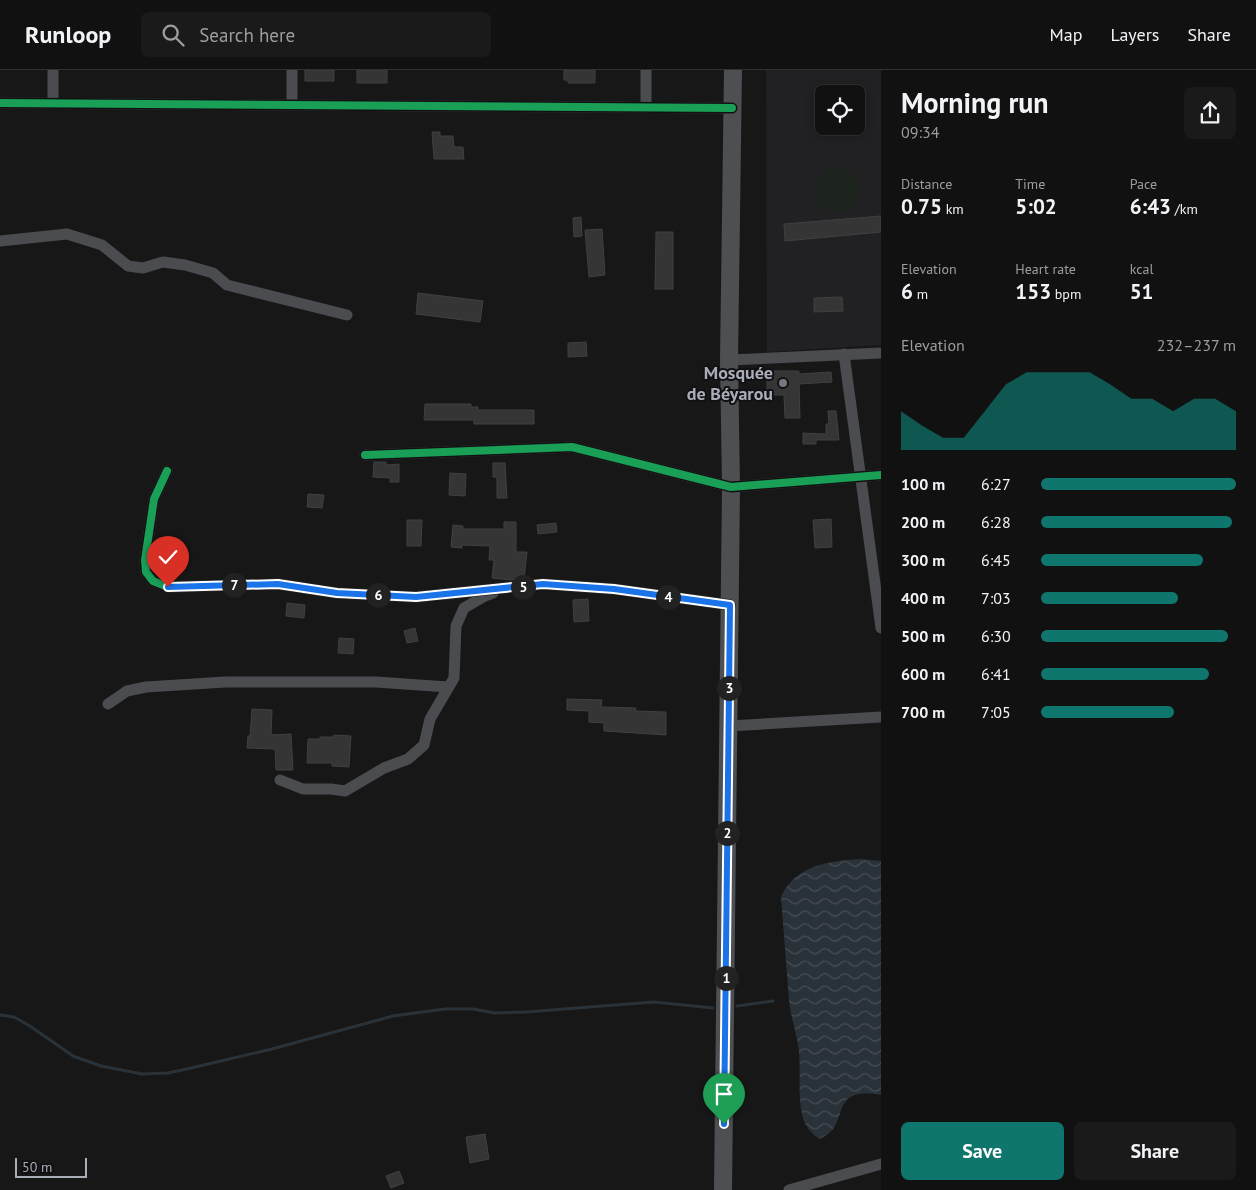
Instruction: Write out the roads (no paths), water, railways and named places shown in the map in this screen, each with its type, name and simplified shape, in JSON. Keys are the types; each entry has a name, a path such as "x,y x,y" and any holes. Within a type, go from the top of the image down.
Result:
{"main road":[{"path":"723,1190 729,726 731,487 729,360 733,70"}],"street":[{"path":"53,70 53,103"},
{"path":"292,70 292,105"},
{"path":"646,70 646,107"},
{"path":"0,103 732,108"},
{"path":"0,241 67,234 102,245 128,266 143,268 163,262 185,265 213,274 227,285 347,315"},
{"path":"729,360 881,353"},
{"path":"844,354 881,628"},
{"path":"365,455 572,447 731,487 881,475"},
{"path":"167,471 154,499 145,566 146,572 152,581 168,587 278,584 337,593 416,597 543,584 614,589 730,605"},
{"path":"280,780 303,789 331,788 345,791 384,768 408,759 424,745 430,718 454,678 456,626 464,608 482,597 504,589"},
{"path":"108,704 127,691 146,687 225,682 376,682 448,687"},
{"path":"729,726 881,717"},
{"path":"789,1190 881,1164"}],"water":[{"path":"861,859 881,861 881,1095 864,1094 852,1096 846,1101 835,1126 829,1133 819,1139 807,1126 802,1113 799,1051 789,1001 781,897 787,886 804,871 825,863"}],"waterway":[{"path":"737,1006 773,1001"},
{"path":"0,1015 14,1017 73,1056 101,1066 142,1074 168,1073 272,1049 393,1016 445,1009 473,1009 495,1013 526,1012 654,1002 713,1008"}],"place":[{"name":"Mosquée de Béyarou","path":"783,383"}]}
